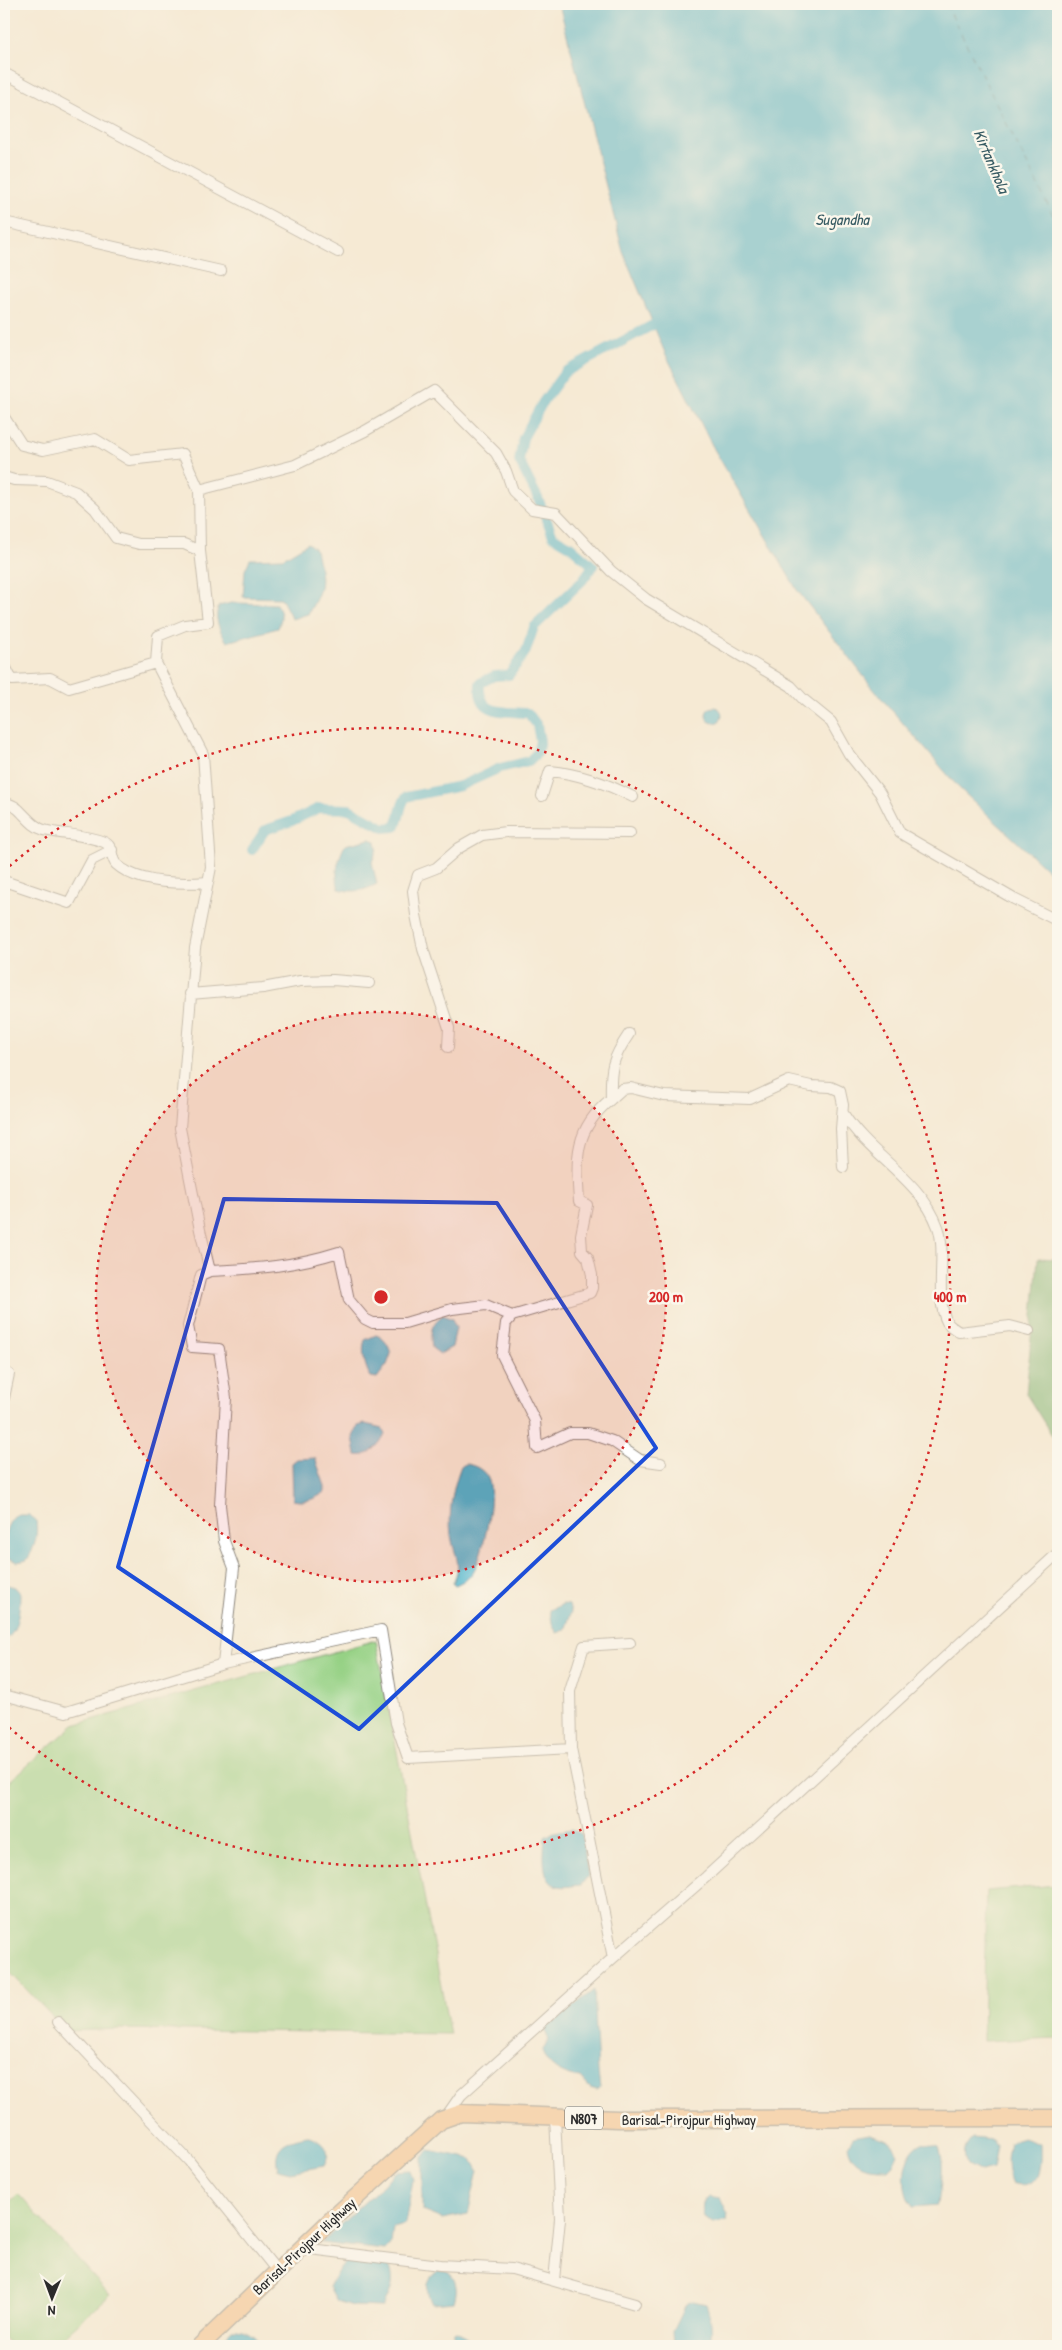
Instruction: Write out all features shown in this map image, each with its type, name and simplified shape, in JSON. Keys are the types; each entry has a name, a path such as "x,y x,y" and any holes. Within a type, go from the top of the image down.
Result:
{"highway":[{"name":"Barisal-Pirojpur Highway","path":"200,2346 277,2271 444,2119 462,2113 618,2119 1058,2118"}],"street":[{"path":"4,73 338,252"},
{"path":"4,222 221,271"},
{"path":"199,490 295,465 366,431 434,391 496,454 506,471 513,491 532,509 556,513 611,571 646,598 791,686 804,700 831,722 848,754 880,793 900,833 1014,899 1058,921"},
{"path":"4,417 22,446 43,450 95,439 129,460 183,454 199,490 200,551 208,622 185,626 158,636 156,663 204,754 211,867 195,948 180,1128 200,1230 210,1270"},
{"path":"4,477 14,480 47,481 76,492 95,509 116,538 139,544 184,544 200,551"},
{"path":"4,664 12,680 50,678 69,688 156,663"},
{"path":"542,796 550,771 574,774 600,782 633,797"},
{"path":"4,802 16,807 25,817 42,830 73,834 106,843 112,850 113,860 118,865 148,878 184,884 208,882"},
{"path":"448,1047 449,1028 423,949 416,915 413,891 418,875 436,868 459,848 482,835 506,832 630,833"},
{"path":"4,881 69,903 92,860 112,850"},
{"path":"190,994 263,988 300,981 333,980 369,983"},
{"path":"611,1099 610,1075 615,1054 629,1034"},
{"path":"661,1464 640,1460 612,1441 588,1433 570,1433 537,1448 535,1421 502,1355 506,1323 512,1316 567,1302 590,1293 592,1288 588,1258 582,1250 581,1235 586,1205 579,1201 576,1162 581,1139 595,1111 622,1089 631,1088 664,1096 750,1099 788,1081 811,1086 831,1087 840,1092 843,1167"},
{"path":"842,1113 862,1139 906,1179 931,1210 939,1229 942,1302 947,1322 959,1332 1010,1326 1029,1331"},
{"path":"223,1664 234,1568 224,1541 220,1505 226,1398 219,1349 192,1347 188,1326 201,1275 210,1270 264,1269 315,1260 339,1252 349,1300 365,1319 372,1323 405,1323 452,1309 486,1305 512,1316"},
{"path":"4,1398 9,1374"},
{"path":"444,2119 462,2095 613,1958 706,1877 1058,1553"},
{"path":"4,1695 66,1712 223,1664 381,1630 396,1723 408,1758 571,1749"},
{"path":"613,1958 571,1749 570,1691 584,1646 630,1643"},
{"path":"58,2022 189,2161 277,2271"},
{"path":"554,2280 560,2218 555,2117"},
{"path":"302,2248 440,2265 512,2269 635,2304"}],"highlighted area":[{"path":"224,1199 497,1203 656,1448 359,1729 118,1567"}],"green space":[{"path":"1038,1258 1058,1259 1058,1445 1026,1394"},
{"path":"376,1640 450,2034 120,2029 66,2031 4,1966 4,1786 74,1725"},
{"path":"1058,1885 1058,2038 983,2041 986,1891"},
{"path":"18,2194 110,2295 53,2346 12,2346 4,2337 4,2207"}],"water":[{"name":"Sugandha","path":"559,4 1058,4 1058,880 959,788 875,691 797,590 714,449 665,353 623,252"},
{"path":"308,543 316,550 321,584 308,614 292,619 281,598 243,597 245,570 250,559 283,558"},
{"path":"231,603 276,604 281,616 278,628 227,642 217,620 217,610 219,606"},
{"path":"714,707 722,715 714,723 706,715"},
{"path":"370,839 376,841 377,849 372,862 377,884 358,891 339,889 338,867 345,845"},
{"path":"443,1315 452,1319 456,1328 452,1347 440,1354 432,1348 431,1334 433,1326"},
{"path":"376,1335 386,1343 391,1354 387,1365 377,1378 371,1377 369,1374 363,1349 365,1340"},
{"path":"365,1424 382,1428 385,1435 369,1453 356,1455 353,1437 358,1426"},
{"path":"315,1458 325,1486 325,1492 310,1500 293,1500 292,1463 297,1459"},
{"path":"465,1464 477,1467 486,1474 490,1489 489,1514 484,1543 475,1567 470,1576 455,1585 453,1583 458,1564 451,1535 451,1509 458,1474 461,1466"},
{"path":"17,1515 29,1515 36,1520 37,1531 34,1546 27,1560 17,1562 4,1556 7,1528"},
{"path":"4,1584 15,1587 20,1593 19,1612 15,1626 9,1637 4,1640"},
{"path":"563,1604 569,1605 571,1613 565,1630 557,1633 552,1623 550,1610"},
{"path":"572,1829 582,1835 588,1876 581,1885 558,1886 552,1884 546,1873 544,1865 545,1837 554,1832"},
{"path":"594,1990 600,2088 597,2090 590,2088 581,2078 557,2070 548,2062 542,2050 549,2040 544,2029"},
{"path":"870,2134 888,2140 898,2153 893,2164 888,2169 868,2168 853,2159 848,2146 853,2137"},
{"path":"307,2136 318,2140 325,2146 327,2160 324,2166 290,2172 278,2169 277,2154 279,2149 293,2139"},
{"path":"972,2138 993,2140 997,2146 993,2169 980,2172 967,2165 965,2151 967,2144"},
{"path":"1023,2138 1040,2144 1040,2161 1034,2180 1028,2184 1021,2185 1011,2183 1007,2168 1007,2158 1010,2142"},
{"path":"922,2143 939,2147 941,2154 942,2176 938,2205 913,2207 906,2191 904,2182 905,2172 910,2155"},
{"path":"429,2150 472,2159 478,2170 468,2214 442,2219 422,2211 422,2159"},
{"path":"410,2170 413,2180 405,2224 393,2227 391,2243 385,2250 321,2243 384,2184 395,2171"},
{"path":"708,2196 720,2198 727,2213 726,2221 713,2223 704,2218 703,2206"},
{"path":"349,2258 370,2258 389,2265 392,2286 383,2307 353,2306 337,2301 329,2287 338,2270"},
{"path":"440,2270 448,2271 453,2278 456,2285 454,2302 432,2304 428,2294 428,2285 431,2277"},
{"path":"693,2301 706,2304 708,2309 711,2320 709,2346 677,2346 674,2344 673,2331 686,2304"},
{"path":"233,2329 250,2333 261,2346 220,2346 219,2343"},
{"path":"456,2331 466,2336 470,2346 455,2346 453,2332"}],"waterway":[{"path":"252,850 265,830 292,821 319,808 349,809 384,828 395,827 406,797 460,786 500,768 529,761 537,753 540,741 537,725 528,713 494,710 483,701 480,694 480,683 494,676 509,675 526,651 534,627 582,581 593,566 570,546 553,536 538,498 519,461 523,438 543,402 565,372 664,319"}],"ferry route":[{"path":"946,4 1058,225"}],"water label":[{"name":"Kirtankhola","path":"992,161"}]}
